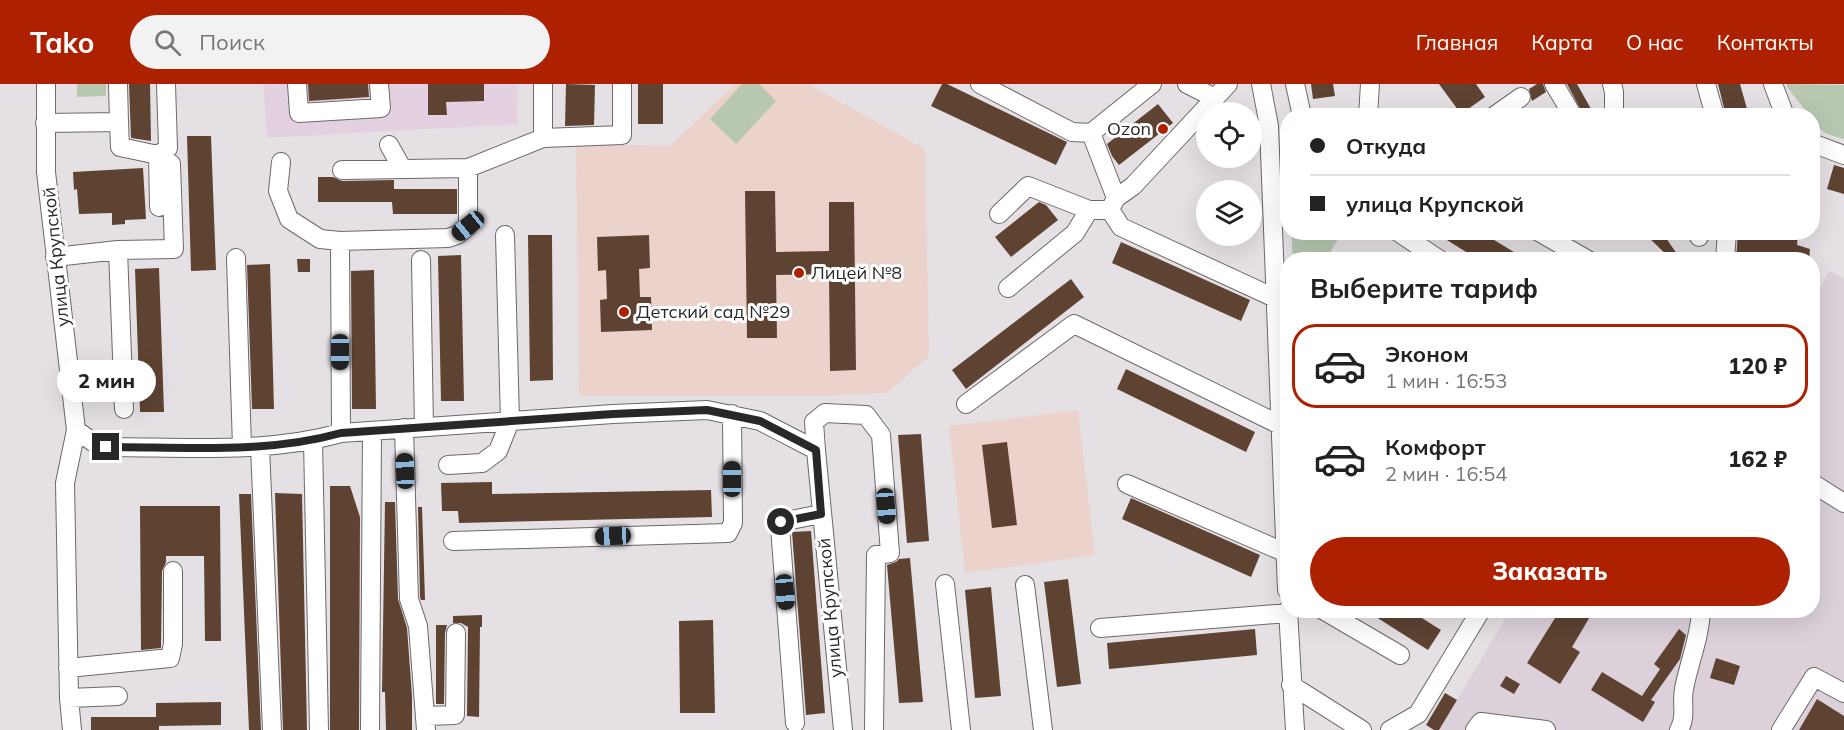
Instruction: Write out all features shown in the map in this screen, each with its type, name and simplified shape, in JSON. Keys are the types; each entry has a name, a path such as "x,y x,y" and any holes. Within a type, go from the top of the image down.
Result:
{"street":[{"name":"улица Крупской","path":"45,84 46,172 75,430 65,483 68,668 72,730"},
{"path":"55,257 118,250 174,249 171,164 158,155 120,147 118,84"},
{"path":"158,155 168,148 166,84"},
{"path":"297,84 299,113 381,108 379,84"},
{"path":"543,84 543,138"},
{"path":"342,170 468,168 543,138 622,135 622,84"},
{"path":"980,84 1072,132 1091,134 1152,84"},
{"path":"1187,84 1215,98"},
{"path":"999,214 1028,186 1089,210 1113,204 1133,186 1228,84"},
{"path":"1261,84 1278,125 1280,221"},
{"path":"1295,84 1300,108"},
{"path":"1368,108 1370,84"},
{"path":"1554,84 1569,108"},
{"path":"1612,84 1614,108"},
{"path":"1706,84 1712,108"},
{"path":"1773,84 1782,108"},
{"path":"1505,108 1521,97"},
{"path":"45,123 119,122"},
{"path":"1091,134 1121,227 1277,300"},
{"path":"389,145 402,168"},
{"path":"1820,146 1844,154"},
{"path":"158,155 159,207"},
{"path":"281,162 278,191 289,219 320,239 340,241 398,232 448,238 457,235 468,226 468,168"},
{"path":"1008,288 1075,232 1089,210"},
{"path":"448,465 482,463 498,451 510,421 505,235"},
{"path":"1410,240 1428,252"},
{"path":"1553,240 1574,252"},
{"path":"340,241 341,433"},
{"path":"118,250 123,410"},
{"path":"236,258 242,447"},
{"path":"421,260 424,427"},
{"path":"1280,277 1277,300 1280,337"},
{"path":"966,404 1074,324 1280,425"},
{"path":"75,430 93,442 106,447 260,447 313,441 341,433 707,410 760,421 816,450"},
{"name":"улица Крупской","path":"843,730 814,422 825,413 866,415 881,435 890,553 876,555 874,730"},
{"path":"453,541 728,532 733,523 732,414"},
{"path":"404,428 410,599 418,626 426,723 455,715 456,633"},
{"path":"370,730 372,431"},
{"path":"313,441 319,730"},
{"path":"260,447 272,730"},
{"path":"1127,484 1280,550"},
{"path":"1820,488 1844,503"},
{"path":"795,723 780,527 781,522 821,514"},
{"path":"68,668 170,658 174,644 173,571"},
{"path":"945,584 961,730"},
{"path":"1025,585 1043,730"},
{"path":"1100,628 1280,613"},
{"path":"1288,618 1295,730"},
{"path":"1337,618 1400,655"},
{"path":"1390,730 1418,714 1475,618"},
{"path":"1679,730 1685,720 1683,692 1700,631 1701,618"},
{"path":"1781,730 1814,676 1844,693"},
{"path":"1292,685 1362,730"},
{"path":"69,698 118,696"},
{"path":"1475,730 1481,722 1546,730"}],"shaded area":[{"path":"263,84 517,84 518,124 267,138"},
{"name":"Лицей №8","path":"735,84 808,84 925,149 929,356 887,393 819,396 579,396 576,144 670,146"},
{"path":"1830,271 1844,279 1844,730 1439,730 1506,618 1820,618 1820,288"},
{"path":"1078,410 1095,555 965,573 949,426"}],"green space":[{"path":"77,84 106,84 106,96 77,97"},
{"path":"742,84 759,84 776,101 736,144 710,119"},
{"path":"1787,84 1844,85 1844,139 1820,129 1820,108 1804,108"},
{"path":"1292,240 1338,240 1330,252 1292,252"}],"building":[{"path":"129,84 150,84 151,141 131,138"},
{"path":"308,84 368,84 369,97 309,101"},
{"path":"428,84 484,84 484,101 446,102 447,115 428,115"},
{"path":"566,84 595,85 594,125 565,126"},
{"path":"638,84 663,84 663,124 638,124"},
{"path":"942,84 947,84 1067,142 1056,165 931,106"},
{"path":"1311,84 1333,84 1335,96 1313,99"},
{"path":"1439,84 1476,84 1485,97 1469,108 1457,108"},
{"path":"1537,84 1543,84 1546,92 1532,101 1529,89"},
{"path":"1567,84 1577,84 1590,108 1580,108"},
{"path":"1718,84 1740,84 1747,108 1724,108"},
{"path":"1158,104 1173,123 1119,165 1107,144"},
{"path":"187,136 211,136 216,270 191,271"},
{"path":"1834,165 1844,168 1844,194 1827,189"},
{"path":"143,168 146,219 125,220 125,224 112,225 112,213 79,214 73,172"},
{"path":"318,177 333,177 342,181 394,180 394,189 457,189 457,214 393,214 392,202 318,202"},
{"path":"745,191 775,191 776,252 829,251 829,202 854,202 856,370 830,371 829,274 776,275 777,338 747,338"},
{"path":"1039,202 1046,205 1058,220 1011,257 995,237"},
{"path":"528,235 552,235 553,380 530,381"},
{"path":"649,235 650,268 639,269 640,297 651,297 652,330 601,332 600,300 607,299 606,270 598,271 597,237"},
{"path":"1447,240 1494,240 1514,252 1466,252"},
{"path":"1651,240 1667,240 1676,252 1664,252"},
{"path":"1737,240 1797,240 1797,245 1810,249 1810,252 1737,252"},
{"path":"1121,242 1250,300 1241,321 1112,263"},
{"path":"461,255 464,401 441,401 438,256"},
{"path":"297,259 310,259 310,272 298,272"},
{"path":"270,264 274,409 252,409 247,265"},
{"path":"159,268 164,412 140,412 135,269"},
{"path":"374,270 376,409 352,409 351,271"},
{"path":"1071,279 1084,297 966,389 952,370"},
{"path":"1126,369 1255,432 1246,452 1117,389"},
{"path":"921,434 929,541 907,543 898,435"},
{"path":"1007,442 1017,525 992,528 982,445"},
{"path":"492,482 492,494 711,490 712,517 459,523 458,511 442,511 441,483"},
{"path":"330,486 350,486 360,517 359,730 330,730"},
{"path":"275,493 302,494 307,730 283,730"},
{"path":"239,494 251,494 261,730 249,730"},
{"path":"1131,498 1260,555 1251,577 1122,519"},
{"path":"385,502 395,502 398,599 407,628 412,730 386,730 385,692 382,692"},
{"path":"140,506 220,506 221,641 205,641 204,556 166,556 162,571 161,648 141,650"},
{"path":"418,507 422,507 425,600 421,600 420,597"},
{"path":"811,531 825,713 806,715 792,532"},
{"path":"910,558 923,702 899,703 887,565 899,559"},
{"path":"1068,579 1081,684 1057,687 1044,582"},
{"path":"991,587 1001,696 975,698 965,590"},
{"path":"482,615 479,717 467,716 468,627 461,623 453,623 453,616"},
{"path":"1378,618 1422,618 1441,630 1428,650"},
{"path":"1555,618 1589,618 1572,647 1580,652 1560,684 1527,663"},
{"path":"713,620 715,713 680,713 679,621"},
{"path":"436,625 447,625 444,704 436,704"},
{"path":"1255,629 1257,655 1109,669 1107,643"},
{"path":"1679,629 1686,635 1680,659 1651,700 1655,702 1643,722 1591,690 1602,672 1642,696 1660,669 1654,664"},
{"path":"1716,658 1740,666 1734,685 1710,678"},
{"path":"1506,676 1520,684 1514,694 1500,686"},
{"path":"1445,693 1457,700 1439,730 1434,730 1426,725"},
{"path":"1817,699 1844,716 1844,730 1799,730"},
{"path":"221,702 221,725 159,726 159,730 91,730 91,717 156,717 156,703"}],"place":[{"name":"Ozon","path":"1163,129"},
{"name":"Лицей №8","path":"799,273"},
{"name":"Детский сад №29","path":"624,312"}],"route":[{"path":"106,447 260,447 313,441 341,433 613,414 707,410 760,421 816,450 821,514 781,522"}]}
